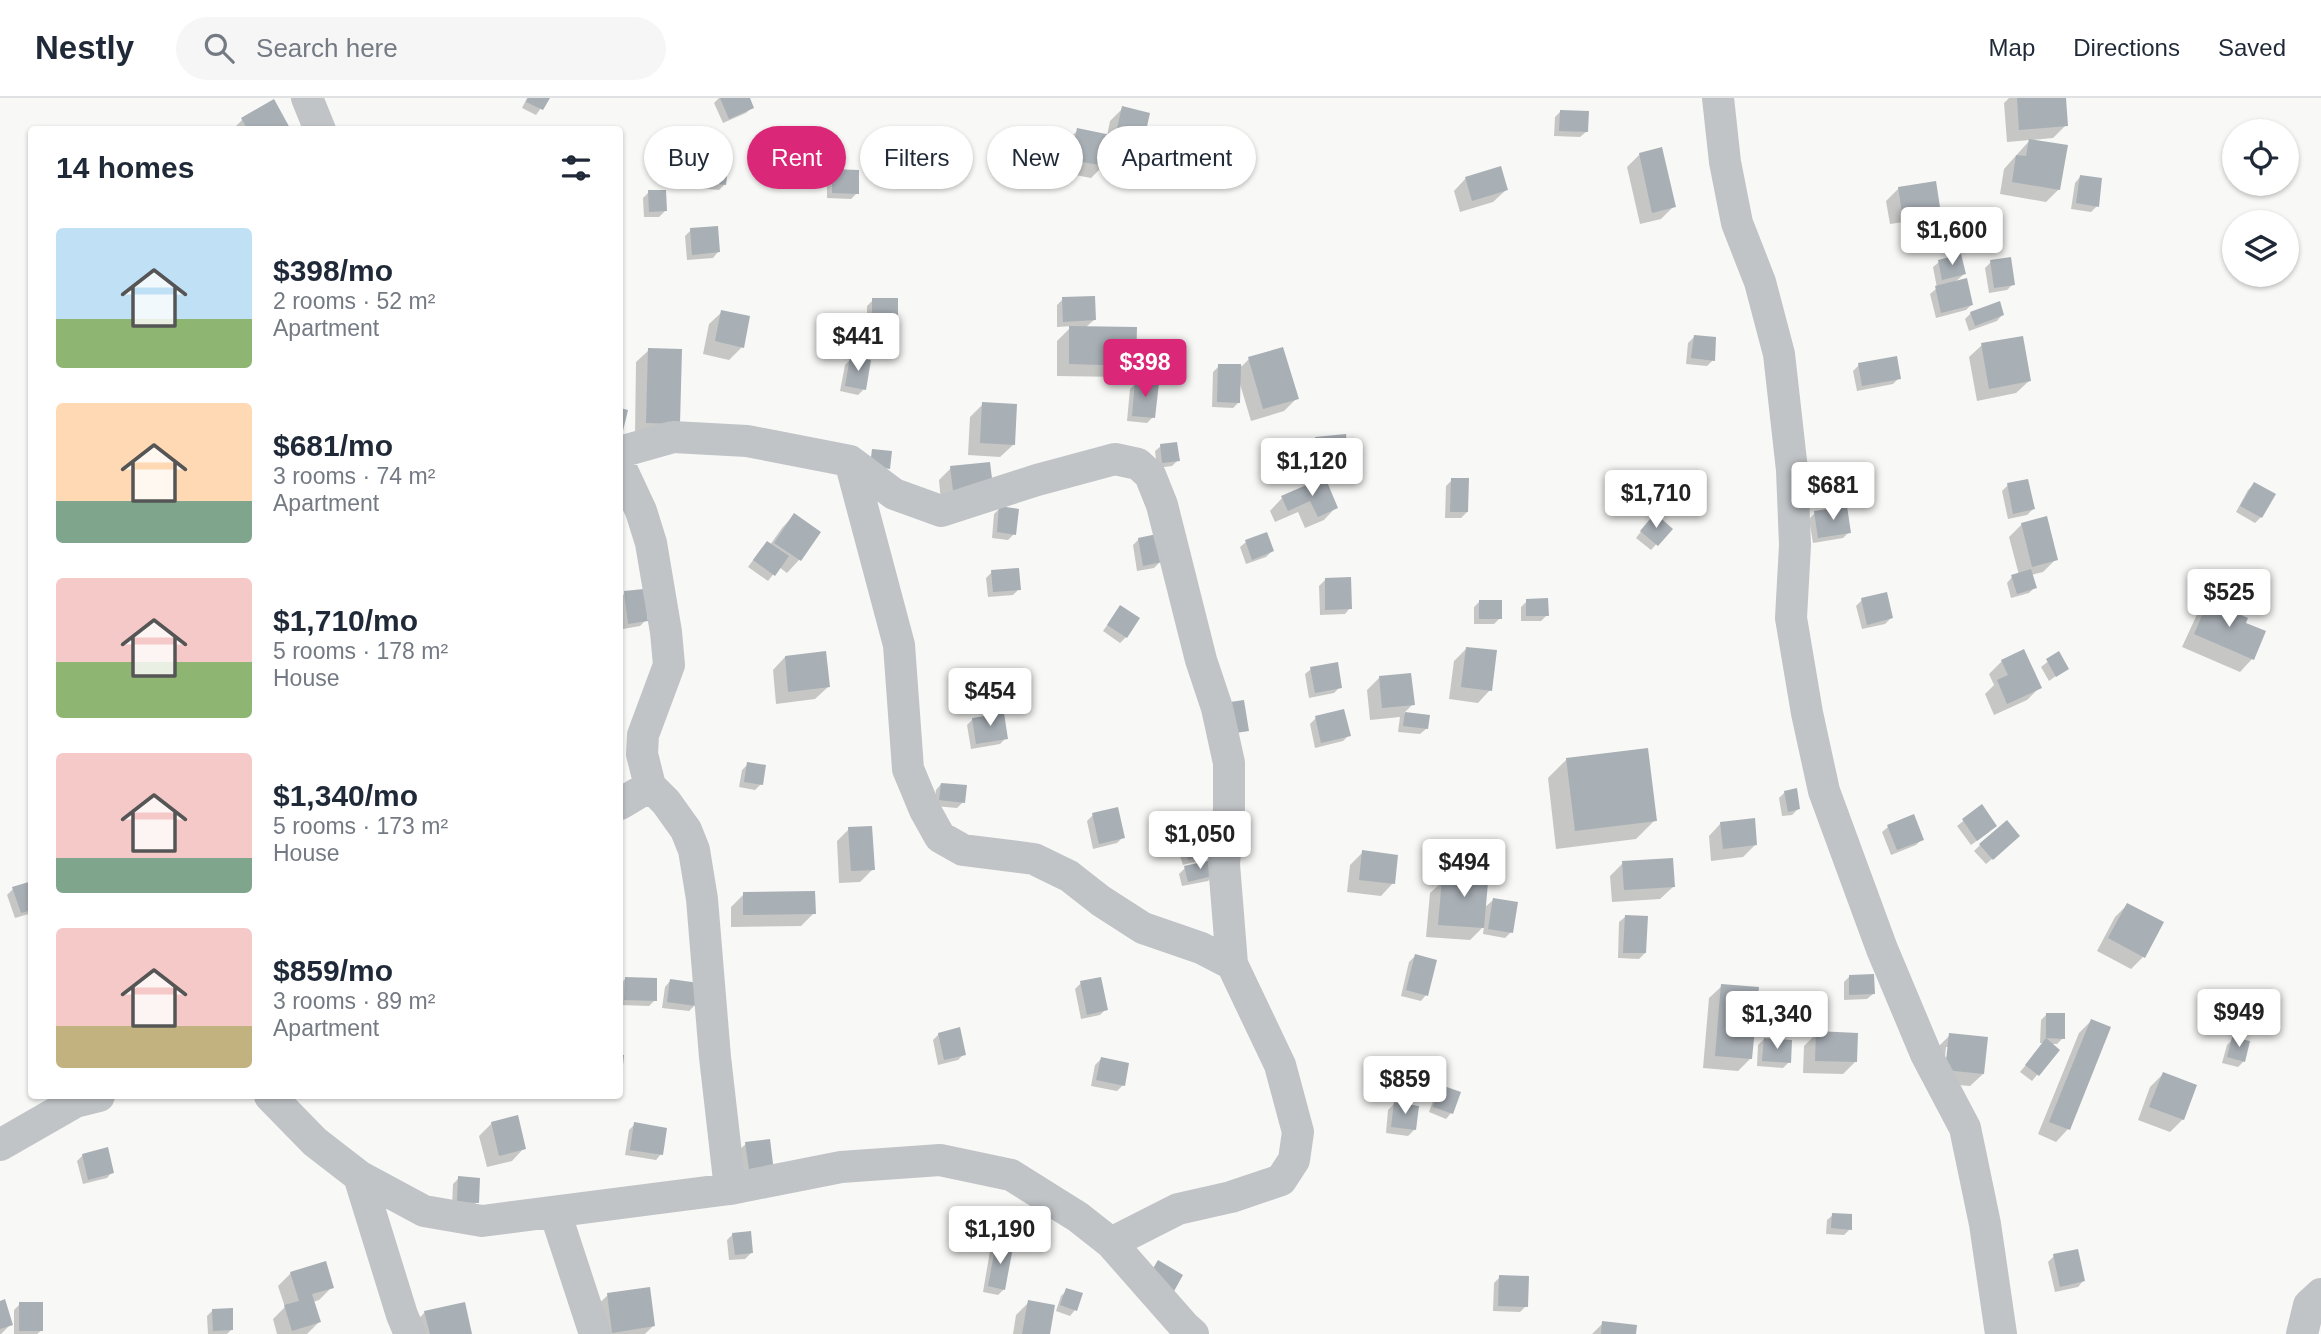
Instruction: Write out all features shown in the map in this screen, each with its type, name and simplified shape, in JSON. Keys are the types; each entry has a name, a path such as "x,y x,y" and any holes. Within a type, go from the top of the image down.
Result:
{"street":[{"path":"307,98 318,126"},
{"path":"1718,98 1725,162 1737,223 1760,282 1779,354 1792,470 1795,545 1791,618 1824,791 1926,1054 1965,1128 1984,1224 2001,1334"},
{"path":"623,451 673,437 747,441 850,461 894,494 941,511 1037,480 1115,459 1138,464 1150,475 1162,505 1201,660 1217,708 1229,763 1229,810 1224,864 1232,964 1280,1065 1298,1132 1294,1160 1281,1180 1231,1198 1178,1209 1111,1243"},
{"path":"850,461 899,645 908,769 940,837 963,850 1034,859 1069,876 1143,928 1201,948 1232,964"},
{"path":"623,473 641,511 651,543 669,664 643,734 642,754 650,786 666,802 686,830 694,850 702,898 715,1057 730,1189"},
{"path":"623,802 650,786"},
{"path":"0,1145 75,1102 87,1099"},
{"path":"273,1099 315,1142 359,1176 424,1211 482,1221 730,1189 841,1167 940,1160 1011,1175 1078,1217 1111,1243 1193,1334"},
{"path":"359,1176 410,1334"},
{"path":"555,1213 595,1334"},
{"path":"2302,1334 2309,1305 2321,1294"}],"building":[{"path":"528,98 550,98 543,110 526,102"},
{"path":"720,98 750,98 754,108 729,119"},
{"path":"2017,98 2066,98 2068,126 2019,130"},
{"path":"274,99 289,126 246,126 241,118"},
{"path":"1122,106 1150,113 1147,126 1118,126"},
{"path":"1560,110 1589,111 1588,132 1559,131"},
{"path":"1083,129 1097,132 1097,165 1083,162"},
{"path":"2029,139 2068,145 2060,190 2012,182 2016,155 2026,156"},
{"path":"1662,147 1676,207 1652,213 1639,153"},
{"path":"1501,166 1508,190 1472,201 1465,177"},
{"path":"846,170 859,170 859,194 832,193 832,189 846,189"},
{"path":"2080,175 2102,178 2099,207 2076,203"},
{"path":"1936,181 1940,207 1902,213 1898,187"},
{"path":"648,190 666,190 667,211 649,212"},
{"path":"718,226 720,252 692,255 690,228"},
{"path":"1961,254 1966,274 1942,280 1938,260"},
{"path":"2011,257 2015,285 1994,288 1990,260"},
{"path":"1967,278 1973,305 1941,313 1935,286"},
{"path":"1095,296 1096,320 1063,322 1062,297"},
{"path":"872,298 898,298 898,328 872,327"},
{"path":"2000,301 2004,315 1975,326 1970,312"},
{"path":"721,310 750,316 744,348 715,341"},
{"path":"1069,326 1137,327 1136,366 1069,364"},
{"path":"852,330 878,333 877,348 849,345"},
{"path":"1694,335 1716,337 1715,361 1691,358"},
{"path":"2023,336 2031,381 1989,389 1981,343"},
{"path":"1141,342 1162,344 1158,373 1138,371"},
{"path":"1283,347 1299,399 1263,409 1248,357"},
{"path":"648,348 682,349 680,424 646,423"},
{"path":"1897,356 1901,379 1862,386 1858,363"},
{"path":"850,357 871,360 866,390 845,386"},
{"path":"1218,364 1241,364 1240,403 1217,402"},
{"path":"1135,381 1159,383 1155,418 1132,416"},
{"path":"982,402 1017,404 1015,445 980,443"},
{"path":"623,409 628,410 623,431"},
{"path":"1346,434 1349,466 1318,469 1315,437"},
{"path":"1177,442 1180,461 1162,463 1160,444"},
{"path":"872,449 892,451 890,469 870,466"},
{"path":"990,462 993,487 953,491 950,466"},
{"path":"1325,477 1338,508 1318,517 1310,501 1288,511 1281,496"},
{"path":"1451,478 1469,478 1468,512 1450,512"},
{"path":"2028,479 2035,509 2013,514 2007,483"},
{"path":"2254,482 2276,494 2262,518 2240,506"},
{"path":"999,506 1019,509 1016,535 997,532"},
{"path":"1847,506 1851,533 1818,538 1814,511"},
{"path":"794,513 821,532 801,561 774,543"},
{"path":"1655,513 1673,529 1658,546 1640,531"},
{"path":"2047,516 2058,560 2032,567 2021,523"},
{"path":"1267,532 1274,551 1252,560 1245,540"},
{"path":"1157,534 1162,562 1143,566 1138,538"},
{"path":"767,541 789,556 775,576 753,560"},
{"path":"1019,568 1021,590 993,592 991,570"},
{"path":"2031,569 2037,588 2017,594 2011,575"},
{"path":"1351,577 1352,609 1325,610 1325,578"},
{"path":"644,589 648,621 628,624 624,591"},
{"path":"1887,592 1893,618 1867,625 1861,598"},
{"path":"2211,595 2232,604 2230,610 2248,618 2246,623 2266,631 2254,660 2194,634"},
{"path":"1548,598 1549,616 1526,616 1526,599"},
{"path":"1479,600 1502,600 1502,619 1479,619"},
{"path":"1120,605 1140,618 1127,638 1107,625"},
{"path":"1466,647 1497,650 1492,691 1461,687"},
{"path":"2024,649 2042,688 2007,704 1997,680 2008,675 2001,660"},
{"path":"826,651 830,687 788,692 785,656"},
{"path":"2059,651 2069,669 2056,677 2046,659"},
{"path":"1338,662 1342,688 1315,693 1310,667"},
{"path":"1411,673 1415,705 1382,708 1379,676"},
{"path":"1244,700 1249,731 1229,734 1223,703"},
{"path":"1344,709 1351,736 1321,743 1315,716"},
{"path":"1405,712 1430,715 1428,729 1403,726"},
{"path":"1004,713 1008,739 976,744 972,718"},
{"path":"1648,748 1657,821 1575,831 1566,758"},
{"path":"747,762 766,765 763,785 744,782"},
{"path":"941,783 967,785 965,803 939,800"},
{"path":"1797,788 1800,809 1788,812 1784,791"},
{"path":"1982,804 1997,826 1977,841 1962,819"},
{"path":"1118,807 1125,838 1099,844 1092,813"},
{"path":"1914,814 1924,840 1897,850 1887,825"},
{"path":"1755,818 1757,845 1723,849 1720,822"},
{"path":"2007,820 2020,836 1993,860 1979,844"},
{"path":"872,826 875,870 851,871 848,827"},
{"path":"1206,829 1213,854 1188,860 1181,836"},
{"path":"1362,850 1398,855 1395,884 1359,880"},
{"path":"1673,858 1675,887 1624,890 1622,861"},
{"path":"1212,860 1216,875 1188,882 1184,866"},
{"path":"1455,868 1489,871 1484,928 1438,925 1442,878 1454,879"},
{"path":"28,882 28,911 21,913 12,887"},
{"path":"815,891 816,914 743,915 743,892"},
{"path":"1493,898 1518,902 1513,933 1488,929"},
{"path":"2127,903 2164,922 2145,958 2108,938"},
{"path":"1625,915 1648,916 1646,953 1623,953"},
{"path":"1415,954 1437,960 1428,996 1406,990"},
{"path":"1874,974 1875,994 1849,995 1849,975"},
{"path":"625,977 657,978 657,1001 624,1000"},
{"path":"1101,977 1108,1010 1087,1015 1080,981"},
{"path":"670,979 699,983 696,1006 667,1002"},
{"path":"1721,984 1759,987 1752,1059 1715,1056"},
{"path":"2046,1013 2065,1013 2065,1039 2046,1038"},
{"path":"2091,1019 2111,1027 2070,1130 2049,1122"},
{"path":"960,1027 966,1055 944,1060 938,1033"},
{"path":"1816,1031 1858,1033 1857,1062 1815,1061"},
{"path":"1949,1033 1988,1037 1984,1074 1945,1070"},
{"path":"2232,1037 2250,1041 2245,1062 2227,1057"},
{"path":"1764,1038 1792,1040 1791,1063 1762,1061"},
{"path":"2046,1038 2060,1050 2039,1076 2025,1065"},
{"path":"1101,1057 1129,1063 1125,1086 1096,1080"},
{"path":"2163,1072 2197,1085 2184,1120 2149,1107"},
{"path":"1441,1085 1461,1092 1453,1114 1433,1107"},
{"path":"1394,1102 1419,1106 1416,1130 1391,1127"},
{"path":"518,1115 526,1149 499,1156 491,1122"},
{"path":"634,1122 667,1128 663,1155 630,1150"},
{"path":"770,1139 774,1172 750,1176 745,1142"},
{"path":"108,1147 114,1173 88,1180 82,1154"},
{"path":"458,1176 480,1178 479,1203 457,1202"},
{"path":"1832,1213 1852,1214 1852,1230 1831,1228"},
{"path":"751,1231 753,1253 735,1255 732,1233"},
{"path":"996,1243 1013,1247 1005,1290 988,1286"},
{"path":"2078,1249 2085,1281 2060,1287 2053,1254"},
{"path":"1158,1260 1183,1275 1173,1293 1148,1277"},
{"path":"326,1261 334,1288 312,1294 321,1322 292,1331 284,1305 299,1301 290,1272"},
{"path":"1499,1275 1529,1276 1528,1307 1498,1306"},
{"path":"650,1287 655,1326 612,1333 607,1293"},
{"path":"1066,1288 1083,1293 1077,1311 1060,1305"},
{"path":"5,1299 13,1325 0,1329 0,1301"},
{"path":"1028,1300 1055,1305 1050,1334 1022,1334"},
{"path":"19,1302 43,1302 43,1331 19,1331"},
{"path":"465,1302 472,1334 430,1334 424,1311"},
{"path":"233,1308 233,1330 213,1331 212,1309"},
{"path":"1602,1321 1637,1325 1636,1334 1601,1334"}]}
